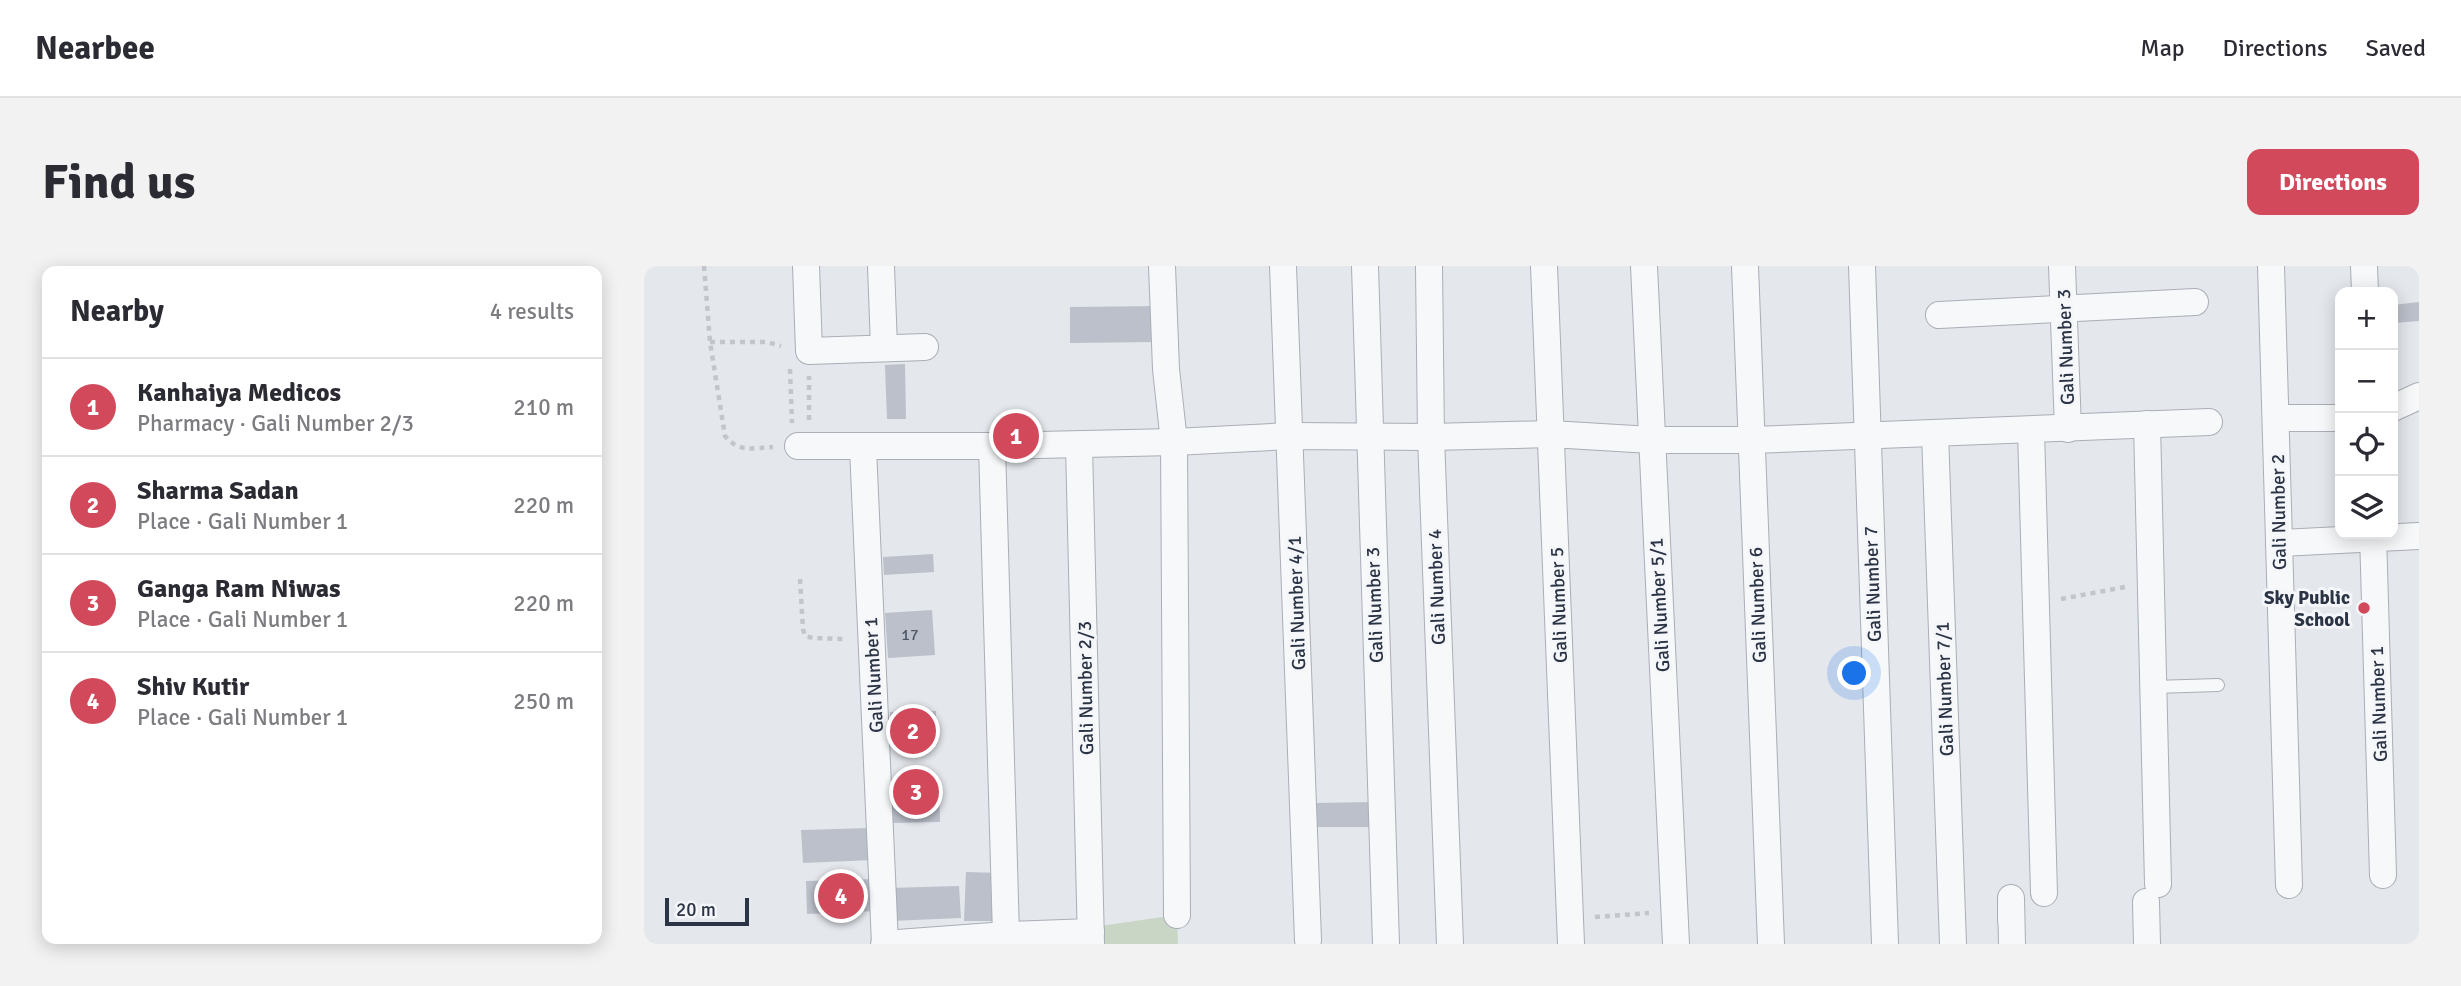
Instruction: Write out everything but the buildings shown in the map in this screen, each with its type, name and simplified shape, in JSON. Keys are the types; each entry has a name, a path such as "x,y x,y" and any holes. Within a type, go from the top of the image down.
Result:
{"street":[{"path":"806,266 795,352 925,347"},
{"path":"881,266 884,347"},
{"path":"1162,266 1166,369 1174,442 1177,915"},
{"name":"Gali Number 4/1","path":"1283,266 1308,940"},
{"name":"Gali Number 3","path":"1365,266 1368,436 1387,944"},
{"name":"Gali Number 4","path":"1429,266 1431,437 1450,944"},
{"name":"Gali Number 5","path":"1544,266 1571,931"},
{"name":"Gali Number 5/1","path":"1644,266 1676,944"},
{"name":"Gali Number 6","path":"1745,266 1771,944"},
{"name":"Gali Number 7","path":"1862,266 1885,944"},
{"name":"Gali Number 3","path":"2062,266 2068,429"},
{"name":"Gali Number 2","path":"2271,266 2289,885"},
{"path":"2364,266 2365,287"},
{"path":"1939,315 2195,302"},
{"path":"2398,406 2419,396"},
{"path":"2276,418 2335,418"},
{"path":"800,446 1079,445 1290,436 1431,437 1551,433 1651,440 1752,440 2209,422"},
{"path":"2147,424 2154,687 2152,893 2147,944"},
{"path":"2031,430 2044,893"},
{"name":"Gali Number 7/1","path":"1935,433 1954,944"},
{"name":"Gali Number 2/3","path":"1079,445 1091,938"},
{"path":"992,446 993,939"},
{"name":"Gali Number 1","path":"863,447 884,944"},
{"path":"2398,536 2419,536"},
{"path":"2279,543 2335,538"},
{"name":"Gali Number 1","path":"2373,539 2383,875"},
{"path":"2011,898 2012,944"},
{"path":"884,944 1091,938"}],"lane":[{"path":"2154,687 2218,685"}],"path":[{"path":"704,266 710,342 725,436 733,445 742,448 800,446"},
{"path":"710,342 776,343 795,352"},
{"path":"795,352 800,446"},
{"path":"795,352 800,446"},
{"path":"800,579 805,636 872,639"},
{"path":"2036,603 2150,582"},
{"path":"1571,931 1675,911"}],"green space":[{"path":"1177,915 1178,944 1094,944 1093,927"}],"place":[{"name":"Kanhaiya Medicos","path":"1016,436"},
{"name":"Sky Public School","path":"2364,608"},
{"name":"Sharma Sadan","path":"913,731"},
{"name":"Ganga Ram Niwas","path":"916,792"},
{"name":"Shiv Kutir","path":"841,896"}]}
